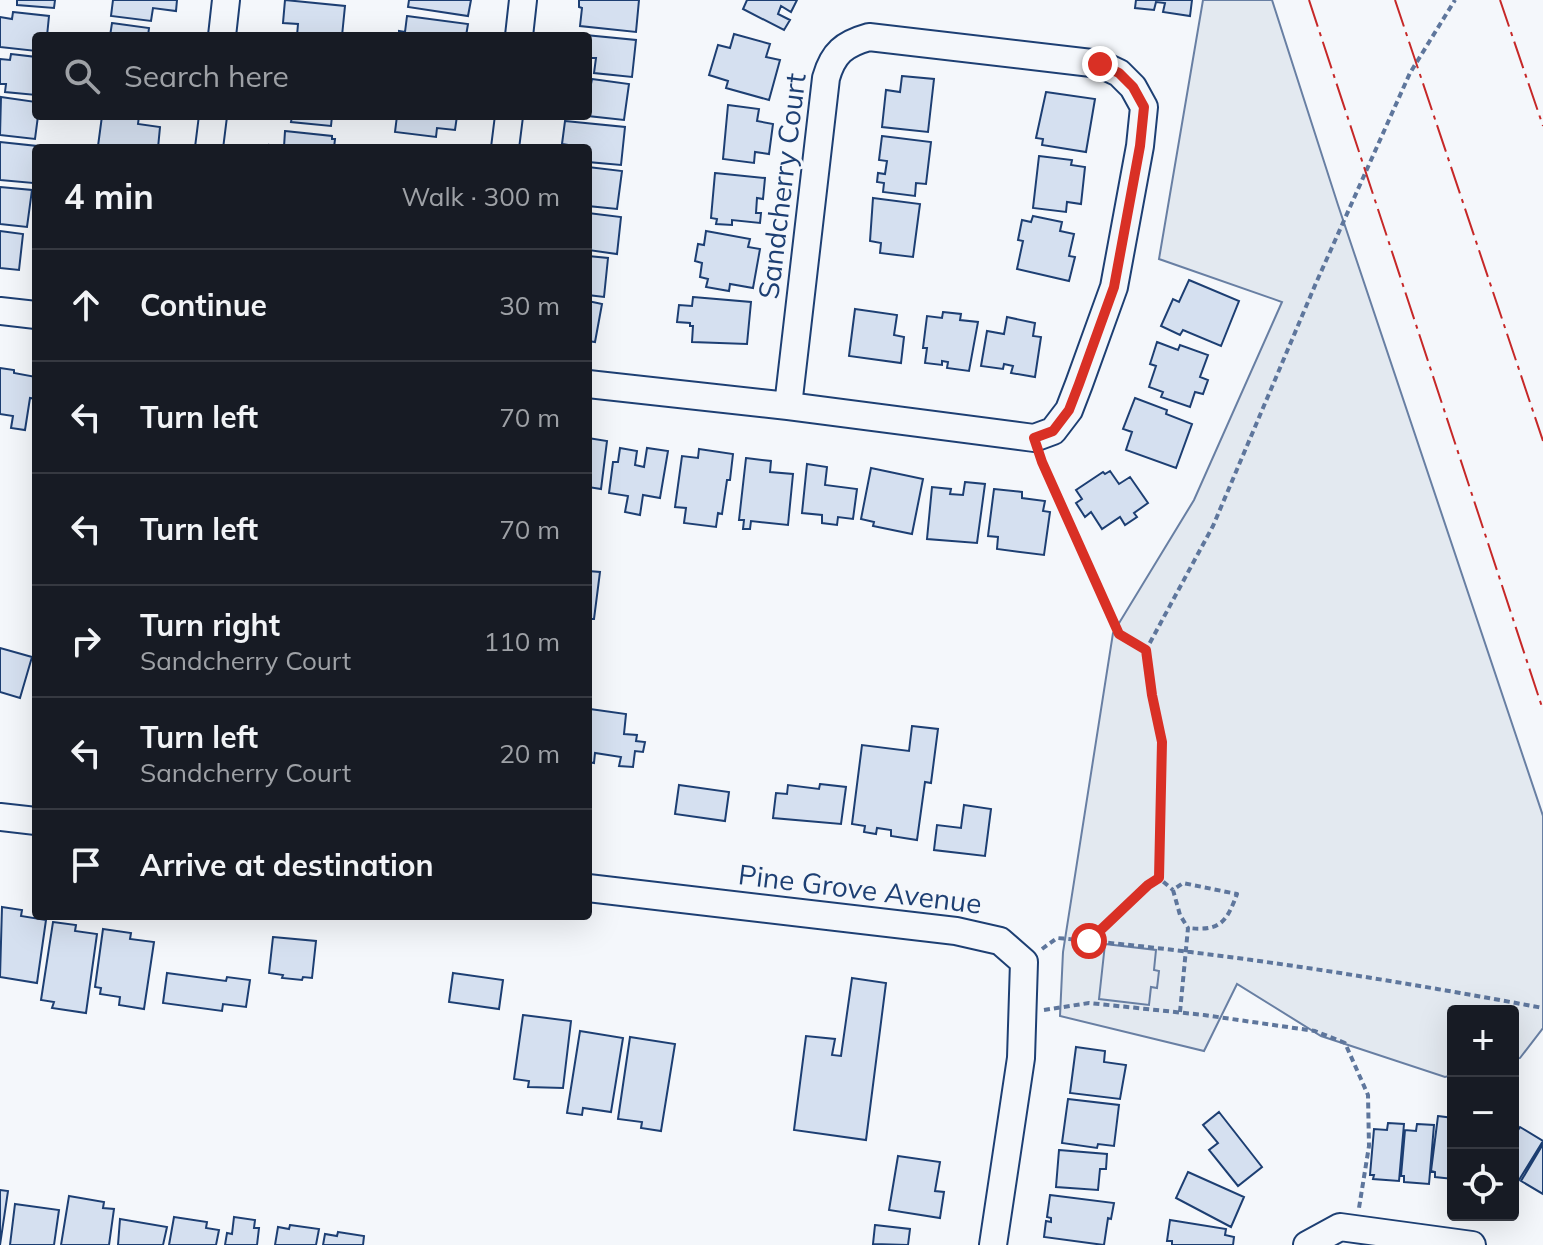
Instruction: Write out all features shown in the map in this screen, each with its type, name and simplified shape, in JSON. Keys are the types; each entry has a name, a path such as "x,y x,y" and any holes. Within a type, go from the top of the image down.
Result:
{"street":[{"path":"222,32 226,0"},
{"path":"519,32 523,0"},
{"name":"Sandcherry Court","path":"788,406 826,78 830,62 841,48 869,37 1100,64 1119,73 1133,87 1144,107 1140,146 1114,287 1079,384 1069,410 1053,431 1034,438"},
{"path":"210,144 212,120"},
{"path":"506,144 508,120"},
{"path":"0,311 32,315"},
{"path":"592,384 1034,438"},
{"path":"0,817 32,821"},
{"name":"Pine Grove Avenue","path":"592,888 956,931 1000,941 1024,962"},
{"path":"993,1245 1021,1058 1024,962"},
{"path":"1307,1245 1340,1227 1472,1245"}],"path":[{"path":"1159,878 1162,742 1146,650 1213,526 1410,73 1455,0"},
{"path":"1034,438 1119,634 1146,650"},
{"path":"1159,878 1173,890 1180,915 1188,928 1180,1012"},
{"path":"1089,941 1159,878"},
{"path":"1173,890 1183,883 1237,894 1222,922 1210,930 1188,928"},
{"path":"1024,962 1057,938 1186,949 1543,1008"},
{"path":"1022,1013 1089,1003 1315,1031 1345,1043 1368,1095 1369,1146 1356,1228"}],"shaded area":[{"path":"1203,0 1272,0 1543,816 1543,1028 1520,1058 1519,1005 1447,1005 1445,1077 1321,1036 1237,984 1204,1051 1060,1016 1063,952 1113,633 1194,500 1282,302 1159,259"},
{"path":"1105,944 1156,950 1154,970 1159,971 1157,988 1151,987 1149,1005 1099,999"}],"building":[{"path":"17,0 55,0 54,8 17,5"},
{"path":"113,0 177,0 176,11 153,8 151,21 111,16"},
{"path":"285,0 345,6 342,32 297,32 298,24 283,23"},
{"path":"409,0 471,0 468,16 408,7"},
{"path":"579,0 639,0 636,32 580,26 582,8 579,7"},
{"path":"747,0 797,0 791,12 781,6 778,14 790,20 784,30 743,9"},
{"path":"1136,0 1192,0 1190,16 1163,12 1165,3 1156,2 1154,10 1135,8"},
{"path":"13,12 49,16 47,32 32,32 32,51 0,47 0,17 12,19"},
{"path":"407,16 468,24 467,32 405,32"},
{"path":"112,23 149,28 148,32 111,32"},
{"path":"734,34 770,44 766,57 780,60 769,100 726,88 728,81 709,75 718,45 730,48"},
{"path":"592,36 636,40 632,77 594,73 596,58 592,58"},
{"path":"11,54 32,57 32,95 5,92 6,84 0,84 0,59 10,60"},
{"path":"902,76 934,79 928,132 882,127 886,90 900,92"},
{"path":"592,79 629,84 624,120 592,116"},
{"path":"1046,92 1095,99 1086,152 1042,145 1043,139 1036,138"},
{"path":"1,97 32,101 32,120 37,120 35,139 0,135"},
{"path":"728,105 759,109 757,121 773,124 769,154 755,152 754,163 723,159"},
{"path":"101,120 138,120 138,124 160,127 158,144 98,144"},
{"path":"291,120 332,120 331,126"},
{"path":"396,120 456,120 455,130 437,128 436,137 395,132"},
{"path":"565,121 625,127 621,165 592,162 592,144 562,144"},
{"path":"285,131 332,136 335,139 334,144 284,144"},
{"path":"882,136 931,142 926,184 916,183 915,196 883,192 884,183 877,182 878,173 885,174 887,161 879,160"},
{"path":"0,142 32,145 32,183 0,180"},
{"path":"1039,156 1072,160 1071,165 1085,167 1081,204 1067,202 1066,212 1033,208"},
{"path":"592,167 622,171 617,209 592,206"},
{"path":"715,173 765,178 763,199 757,198 756,213 761,213 760,223 732,220 732,225 716,224 717,219 711,218"},
{"path":"0,187 32,190 27,227 0,224"},
{"path":"873,198 920,204 913,257 880,253 881,243 870,241"},
{"path":"592,213 621,217 617,254 592,251"},
{"path":"1033,216 1062,222 1060,231 1074,234 1069,256 1075,257 1069,281 1017,269 1023,241 1018,240 1022,220 1031,222"},
{"path":"0,231 23,234 19,270 0,268"},
{"path":"706,231 750,239 748,247 760,249 753,288 730,284 729,291 706,287 708,279 700,277 702,263 695,261 698,244 704,245"},
{"path":"592,256 608,258 604,297 592,296"},
{"path":"1189,280 1239,301 1221,346 1183,330 1180,335 1161,326 1173,299 1179,302"},
{"path":"693,297 751,302 747,344 692,342 693,326 677,322 679,305 692,306"},
{"path":"592,302 602,304 595,342 592,342"},
{"path":"855,309 897,315 894,335 904,337 901,363 849,356"},
{"path":"943,312 961,314 960,320 978,322 969,371 947,368 948,362 942,361 942,365 925,363 927,348 923,348 927,316 942,318"},
{"path":"1007,317 1035,323 1033,336 1041,337 1035,377 1011,373 1013,366 1004,364 1003,369 981,366 987,331 1004,334"},
{"path":"1157,342 1178,350 1180,345 1208,355 1200,377 1208,380 1203,394 1195,392 1190,407 1161,397 1163,392 1149,387 1156,366 1150,364"},
{"path":"0,368 32,376 32,398 25,430 11,428 13,416 0,414"},
{"path":"1135,398 1192,424 1176,468 1126,450 1132,432 1123,429"},
{"path":"592,439 607,441 601,489 592,488"},
{"path":"620,448 637,451 635,465 644,467 647,448 668,451 660,498 643,495 640,515 625,512 628,496 609,493 613,462 618,462"},
{"path":"699,449 733,454 730,480 727,480 722,514 718,513 716,527 684,523 686,508 675,507 682,456 698,458"},
{"path":"746,458 771,461 770,472 793,474 788,525 751,521 750,529 743,529 744,520 739,520"},
{"path":"807,464 827,467 825,485 857,489 853,519 838,517 837,525 822,523 822,515 802,513"},
{"path":"871,468 923,479 912,534 873,526 874,522 861,519"},
{"path":"1110,471 1119,484 1130,477 1148,503 1134,513 1137,517 1125,525 1120,517 1102,529 1091,512 1085,517 1076,503 1082,499 1076,490 1103,472"},
{"path":"965,482 985,484 977,543 927,539 932,487 951,489 950,494 963,495"},
{"path":"994,489 1022,492 1022,498 1045,501 1043,511 1050,512 1044,555 997,549 998,537 988,536"},
{"path":"592,571 600,572 592,619"},
{"path":"0,648 32,657 20,698 0,692"},
{"path":"592,709 626,714 624,734 637,735 636,741 645,742 643,752 635,751 633,767 619,766 621,757 595,753 594,763"},
{"path":"912,726 938,729 931,783 925,782 917,840 891,836 891,830 877,828 876,834 864,832 865,826 852,824 862,745 909,751"},
{"path":"820,784 846,787 841,824 773,818 776,793 787,794 788,785 819,789"},
{"path":"679,785 729,792 725,821 675,814"},
{"path":"964,805 991,809 985,856 934,850 937,825 961,828"},
{"path":"2,907 22,910 21,916 32,920 46,920 37,983 0,977"},
{"path":"53,922 76,925 75,931 97,934 86,1013 52,1008 54,1002 41,1000"},
{"path":"103,929 131,933 130,939 154,942 144,1009 119,1005 120,997 100,994 101,988 95,987"},
{"path":"273,937 316,941 312,978 282,978 283,975 269,973"},
{"path":"167,973 226,981 227,977 250,980 246,1007 223,1004 222,1011 163,1003"},
{"path":"453,973 503,980 499,1009 449,1002"},
{"path":"852,978 886,983 866,1140 794,1130 806,1036 835,1039 832,1055 841,1056"},
{"path":"523,1015 571,1021 563,1088 528,1087 529,1081 514,1079"},
{"path":"580,1031 623,1038 611,1112 583,1108 582,1115 567,1113"},
{"path":"630,1037 675,1044 661,1131 641,1128 642,1122 618,1119"},
{"path":"1076,1047 1105,1051 1104,1062 1126,1065 1120,1099 1070,1093"},
{"path":"1068,1099 1119,1105 1114,1146 1098,1144 1097,1148 1062,1143"},
{"path":"1219,1112 1262,1167 1238,1186 1209,1150 1218,1143 1203,1125"},
{"path":"1438,1116 1447,1117 1447,1178 1435,1177 1435,1172 1431,1171"},
{"path":"1388,1123 1404,1124 1399,1181 1373,1179 1374,1175 1370,1175 1374,1129 1387,1130"},
{"path":"1417,1124 1434,1125 1429,1184 1404,1182 1404,1176 1401,1176 1405,1130 1416,1131"},
{"path":"1519,1129 1543,1141 1519,1180 1519,1149"},
{"path":"1543,1144 1543,1194 1521,1181"},
{"path":"1059,1150 1107,1154 1106,1169 1100,1169 1098,1190 1056,1187"},
{"path":"898,1156 940,1162 935,1191 944,1192 940,1218 889,1210"},
{"path":"1188,1172 1244,1197 1231,1227 1176,1198"},
{"path":"0,1190 8,1191 0,1245"},
{"path":"1050,1195 1114,1203 1104,1245 1044,1237 1046,1221 1051,1222 1051,1218 1047,1217"},
{"path":"69,1196 104,1202 103,1208 114,1209 109,1245 61,1245"},
{"path":"15,1204 59,1210 54,1245 10,1245"},
{"path":"174,1217 207,1222 206,1228 219,1230 216,1245 169,1245"},
{"path":"234,1217 255,1220 254,1228 259,1228 257,1245 225,1245 227,1233 232,1234"},
{"path":"120,1219 167,1227 163,1245 118,1245"},
{"path":"1170,1220 1226,1229 1225,1235 1234,1237 1233,1245 1172,1245 1172,1241 1167,1241"},
{"path":"290,1225 319,1229 316,1245 275,1245 278,1227 289,1229"},
{"path":"875,1225 910,1229 908,1245 873,1244"},
{"path":"338,1232 364,1236 363,1245 323,1245 325,1234 337,1236"}],"power":[{"path":"1309,0 1543,710"},
{"path":"1395,0 1543,441"},
{"path":"1500,0 1543,126"}],"route":[{"path":"1089,941 1159,878 1162,800 1162,742 1146,650 1119,634 1034,438 1053,431 1069,410 1079,384 1114,287 1140,146 1144,107 1133,87 1119,73 1100,64"}]}
